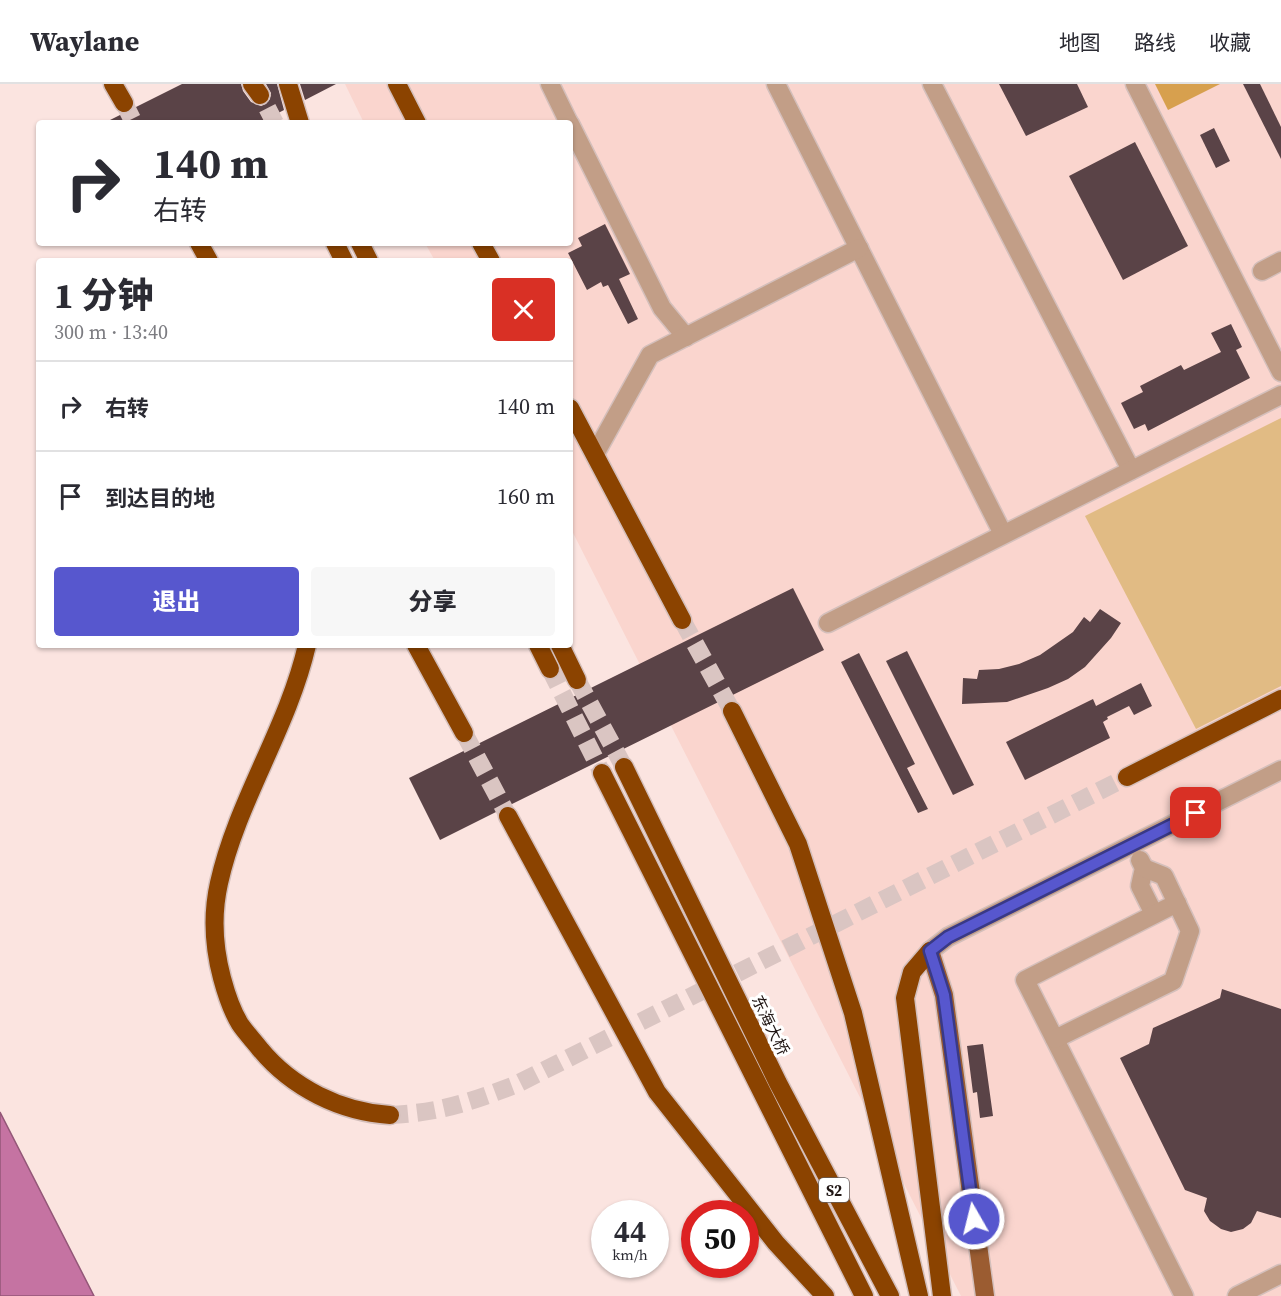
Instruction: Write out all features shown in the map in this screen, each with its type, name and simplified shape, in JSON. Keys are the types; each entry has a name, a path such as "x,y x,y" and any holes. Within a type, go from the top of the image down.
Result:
{"highway":[{"path":"113,84 124,103"},
{"path":"288,84 298,120"},
{"path":"397,84 415,120"},
{"path":"573,414 682,620"},
{"path":"306,648 301,671 284,717 230,843 218,885 214,925 218,961 225,991 240,1023 266,1057 290,1078 320,1097 348,1108 372,1114 390,1115"},
{"path":"419,648 464,733"},
{"path":"540,648 550,669"},
{"path":"561,648 577,680"},
{"path":"1127,777 1281,699"},
{"path":"732,711 798,844 853,1013 919,1296"},
{"name":"东海大桥","path":"624,767 778,1083 890,1296"},
{"path":"602,773 864,1296"},
{"path":"508,816 657,1092 776,1243 825,1296"},
{"path":"930,951 912,972 905,998 942,1296"}],"main road":[{"path":"930,951 944,995 985,1296"}],"street":[{"path":"550,84 568,120"},
{"path":"776,84 1003,534"},
{"path":"932,84 1131,470"},
{"path":"1135,84 1281,372"},
{"path":"573,130 662,308 686,337"},
{"path":"595,454 650,355 859,249"},
{"path":"1262,271 1281,261"},
{"path":"828,623 1281,395"},
{"path":"930,951 948,937 1281,770"},
{"path":"1132,845 1144,868 1140,886 1154,914"},
{"path":"1055,1040 1173,981 1190,931 1164,876 1144,868"},
{"path":"1177,903 1025,980 1184,1296"},
{"path":"1237,1296 1281,1274"}],"shaded area":[{"path":"345,84 1281,84 1281,1296 961,1296 573,533 573,258 433,258 427,246 573,246 573,120 363,120"},
{"path":"1155,84 1220,84 1168,110"},
{"path":"1281,418 1281,686 1196,729 1085,516"},
{"path":"0,1112 94,1296 0,1296"}],"building":[{"path":"182,84 241,84 251,102 261,106 270,99 271,93 266,84 277,84 284,110 265,120 110,120 129,113 134,108"},
{"path":"300,84 336,84 305,100"},
{"path":"999,84 1077,84 1088,107 1026,136"},
{"path":"1243,84 1260,84 1281,127 1281,159"},
{"path":"1214,128 1230,161 1216,168 1200,135"},
{"path":"1135,142 1188,246 1123,280 1069,176"},
{"path":"605,224 630,274 619,279 638,319 628,324 608,285 603,287 601,282 587,290 573,263 573,258 568,253 582,246 578,238"},
{"path":"1231,324 1242,347 1236,350 1250,378 1148,431 1145,424 1134,429 1121,403 1143,392 1140,386 1181,365 1184,370 1221,352 1211,333"},
{"path":"793,588 824,650 510,805 503,806 498,811 440,840 409,778"},
{"path":"1100,609 1121,623 1085,667 1068,679 1007,702 962,704 963,678 977,679 979,670 999,669 1040,655 1073,632 1084,617 1090,622"},
{"path":"907,651 974,785 953,795 886,661"},
{"path":"859,653 915,764 907,768 928,809 918,813 841,662"},
{"path":"1141,683 1152,706 1134,715 1129,706 1107,717 1108,719 1103,722 1110,738 1025,780 1006,742 1093,699 1096,706"},
{"path":"1222,989 1281,1009 1281,1218 1257,1211 1251,1223 1243,1229 1231,1232 1221,1229 1210,1221 1204,1211 1207,1198 1185,1190 1120,1058 1149,1044 1153,1028 1220,998"},
{"path":"983,1044 993,1116 980,1118 977,1092 973,1093 967,1046"}],"tunnel":[{"path":"255,84 273,120"},
{"path":"124,103 132,120"},
{"path":"682,620 732,711"},
{"path":"550,669 602,773"},
{"path":"577,680 624,767"},
{"path":"464,733 508,816"},
{"path":"390,1115 454,1106 515,1085 1127,777"}],"route":[{"path":"974,1219 944,995 930,951 948,937 1196,813"}]}
